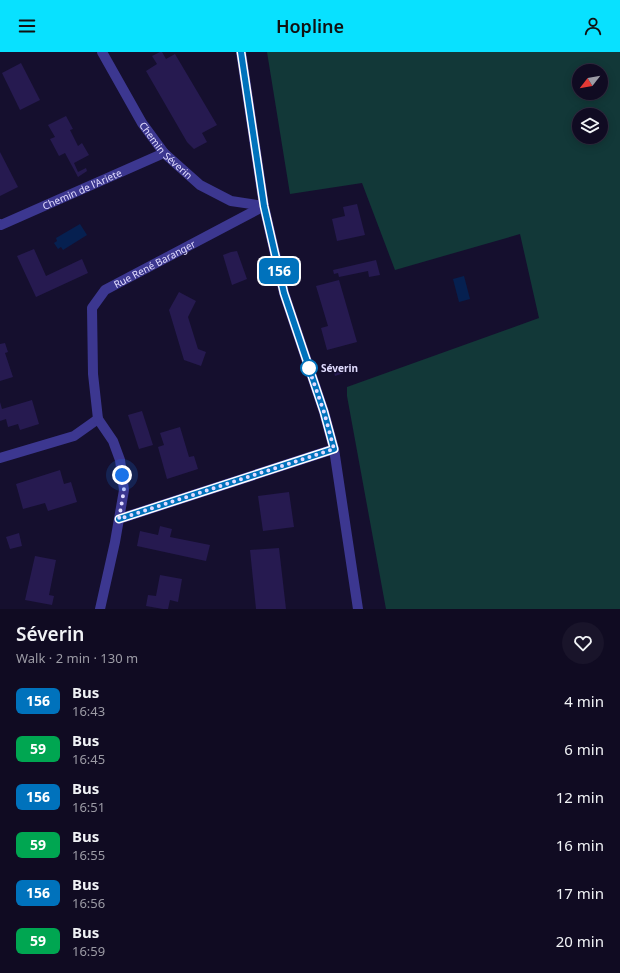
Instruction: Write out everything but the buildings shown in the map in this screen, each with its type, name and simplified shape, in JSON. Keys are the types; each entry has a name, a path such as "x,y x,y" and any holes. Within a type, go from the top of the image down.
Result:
{"street":[{"name":"Chemin Séverin","path":"102,52 142,123 164,152 200,185 231,201 264,206"},
{"path":"241,52 264,206 284,293 324,412 334,449 358,609"},
{"name":"Chemin de l'Ariete","path":"0,224 164,152"},
{"name":"Rue René Baranger","path":"100,609 115,542 124,490 120,460 113,441 98,419 92,374 92,308 104,290 264,206"},
{"path":"0,458 74,436 98,419"},
{"path":"119,519 334,449"}],"green space":[{"path":"267,52 620,52 620,609 386,609 347,396 347,387 539,318 520,234 395,270 362,183 290,194"}],"water":[{"path":"80,224 87,235 63,250 61,247 58,249 54,243 57,241 56,238"},
{"path":"464,276 470,299 459,302 453,279"}],"bus line":[{"name":"156","path":"119,519 334,449 324,412 284,293 264,206 241,52"}],"place":[{"name":"Séverin","path":"309,368"}],"route":[{"path":"122,475 124,490 119,519 334,449 324,412 308,366 309,368"}]}
